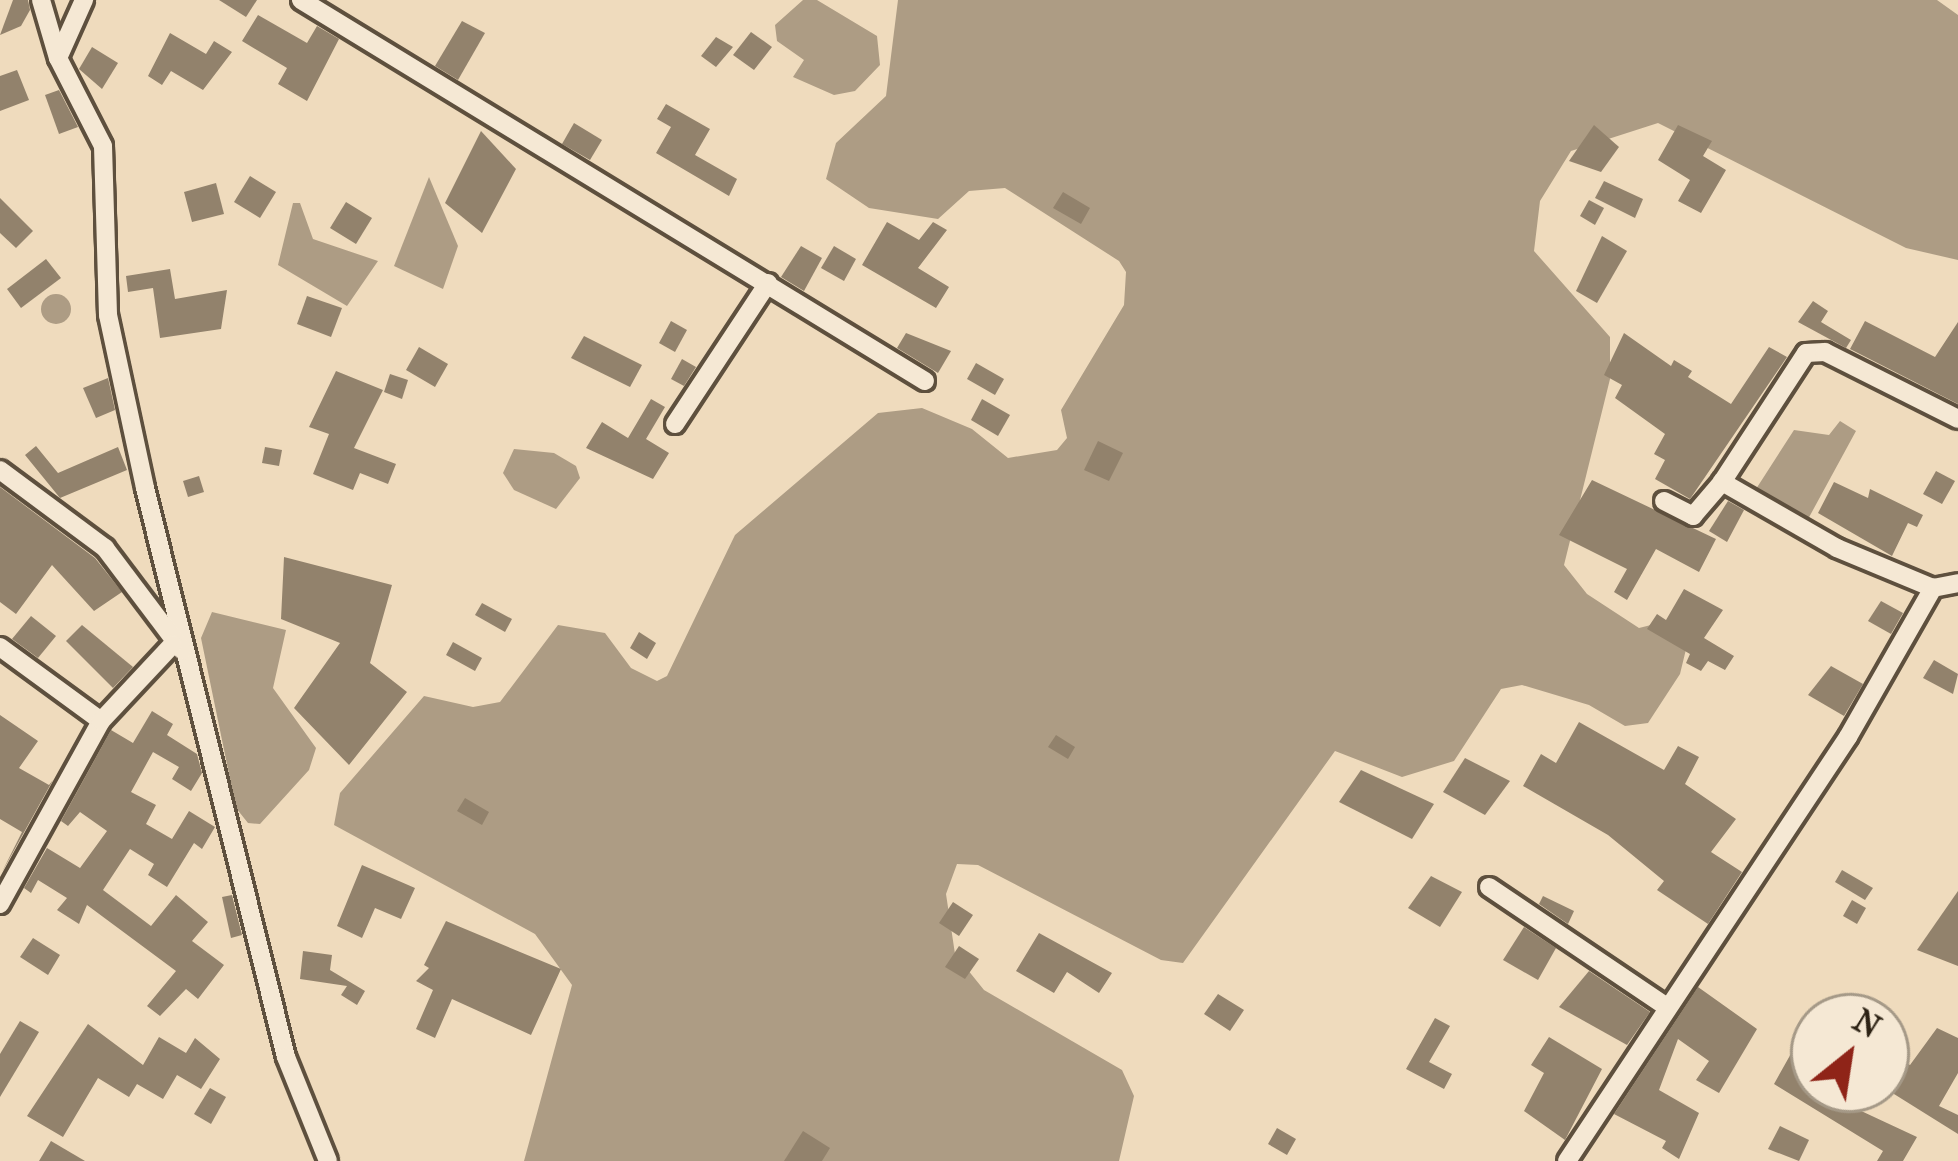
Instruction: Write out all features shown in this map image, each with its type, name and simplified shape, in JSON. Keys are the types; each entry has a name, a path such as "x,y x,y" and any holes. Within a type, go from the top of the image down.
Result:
{"street":[{"path":"41,0 58,58 103,146 108,315 181,650 286,1057 328,1161"},
{"path":"58,58 84,0"},
{"path":"301,0 926,381"},
{"path":"675,424 768,283"},
{"path":"1664,501 1693,516 1723,482 1806,353 1825,352 1958,419"},
{"path":"0,470 105,548 181,650"},
{"path":"1723,482 1837,548 1933,588 1958,583"},
{"path":"1567,1161 1848,737 1933,588"},
{"path":"0,647 101,721"},
{"path":"0,904 101,721 181,650"},
{"path":"1489,887 1667,1007"}],"shaded area":[{"path":"803,0 817,0 877,36 880,65 855,91 834,95 793,77 804,60 777,41 775,25"},
{"path":"898,0 1937,0 1958,15 1958,260 1906,248 1658,123 1571,151 1540,201 1534,251 1610,337 1610,379 1564,565 1587,594 1639,628 1679,618 1688,641 1680,674 1648,723 1625,726 1589,705 1522,685 1501,689 1454,761 1402,777 1335,751 1183,963 1161,960 978,865 957,864 946,894 955,954 984,990 1122,1070 1134,1096 1119,1161 524,1161 572,985 535,934 334,825 340,793 424,696 473,707 500,702 558,625 605,633 631,668 657,681 667,676 735,535 878,413 922,408 972,429 1008,458 1057,450 1067,438 1061,410 1124,305 1126,272 1119,261 1005,188 969,191 938,219 869,208 826,179 836,143 886,96"},
{"path":"429,177 458,246 443,289 394,266"},
{"path":"293,203 300,203 313,239 378,261 347,306 278,265"},
{"path":"56,294 71,309 56,324 41,309"},
{"path":"1840,421 1856,431 1807,521 1756,489 1794,430 1829,435"},
{"path":"514,449 554,453 576,466 580,478 556,509 514,490 503,473"},
{"path":"212,612 286,630 273,688 316,748 309,770 260,824 248,823 236,808 201,638"}],"building":[{"path":"13,0 28,0 30,10 21,26 0,35"},
{"path":"219,0 257,0 246,17"},
{"path":"258,15 307,43 317,26 339,39 307,101 278,84 287,68 242,41"},
{"path":"462,21 485,33 458,80 435,66"},
{"path":"751,32 772,47 754,70 733,55"},
{"path":"170,33 206,54 214,41 232,52 203,90 171,71 162,85 148,76"},
{"path":"716,37 733,47 716,67 701,56"},
{"path":"92,47 118,63 102,89 79,69"},
{"path":"17,70 29,100 0,111 0,76"},
{"path":"59,90 78,127 59,134 45,95"},
{"path":"666,104 710,129 695,155 737,179 729,196 656,153 671,127 657,119"},
{"path":"574,123 602,140 590,160 562,144"},
{"path":"1594,125 1619,147 1601,172 1569,161"},
{"path":"1678,125 1712,141 1703,156 1726,170 1701,213 1678,201 1690,180 1658,160"},
{"path":"481,131 516,169 482,233 445,203"},
{"path":"250,176 276,192 260,218 234,202"},
{"path":"1604,181 1643,199 1635,218 1595,198"},
{"path":"216,183 224,214 192,222 184,192"},
{"path":"1063,192 1090,208 1081,224 1053,208"},
{"path":"0,198 33,231 16,248 0,233"},
{"path":"1589,200 1604,208 1595,225 1580,216"},
{"path":"346,202 372,218 356,244 330,228"},
{"path":"887,222 919,240 933,222 947,230 918,268 949,287 936,308 862,265"},
{"path":"1602,236 1627,251 1597,303 1576,291"},
{"path":"801,246 822,258 804,291 781,277"},
{"path":"834,246 856,259 844,281 821,268"},
{"path":"46,259 61,278 21,308 7,289"},
{"path":"170,269 175,299 227,290 221,329 160,338 153,288 128,292 126,276"},
{"path":"307,296 342,308 331,337 297,324"},
{"path":"1813,301 1828,311 1821,322 1851,340 1846,348 1798,322"},
{"path":"671,321 687,330 675,352 659,343"},
{"path":"1865,321 1935,357 1958,322 1958,404 1850,349"},
{"path":"906,333 951,351 938,373 897,348"},
{"path":"1624,333 1671,366 1674,360 1692,371 1688,377 1731,404 1769,347 1787,357 1690,499 1655,479 1665,460 1654,454 1665,434 1615,398 1622,385 1604,375"},
{"path":"584,336 642,365 630,387 571,358"},
{"path":"419,347 448,364 435,387 406,370"},
{"path":"682,359 696,367 684,386 671,379"},
{"path":"976,363 1004,379 995,395 967,379"},
{"path":"336,371 383,390 354,448 396,464 388,484 360,473 353,490 313,474 329,434 309,427"},
{"path":"390,374 408,380 402,399 384,392"},
{"path":"108,378 115,410 96,418 83,388"},
{"path":"651,399 665,407 646,439 669,453 653,479 586,448 602,422 628,438"},
{"path":"982,399 1010,415 998,436 971,420"},
{"path":"1098,441 1123,453 1109,481 1084,470"},
{"path":"36,446 58,473 118,447 127,470 60,498 25,455"},
{"path":"265,447 282,450 279,466 262,463"},
{"path":"1936,471 1955,481 1942,504 1923,494"},
{"path":"199,476 204,492 188,497 183,481"},
{"path":"1592,480 1716,539 1699,572 1656,549 1627,600 1614,592 1627,569 1559,535"},
{"path":"1834,482 1868,498 1870,489 1923,515 1917,527 1908,523 1892,556 1818,513"},
{"path":"0,487 95,558 122,592 94,611 52,565 16,614 0,602"},
{"path":"1728,501 1744,510 1727,542 1709,531"},
{"path":"284,557 392,585 370,663 407,692 349,765 294,708 340,643 281,619"},
{"path":"1684,589 1723,610 1704,638 1734,656 1725,670 1708,661 1701,671 1686,663 1690,654 1647,629 1657,614 1666,620"},
{"path":"1881,601 1903,613 1891,634 1868,621"},
{"path":"482,603 512,619 505,632 475,615"},
{"path":"31,616 56,636 38,658 12,639"},
{"path":"82,625 133,667 113,688 66,641"},
{"path":"639,632 656,643 647,659 630,648"},
{"path":"453,642 482,658 475,671 446,655"},
{"path":"1934,660 1958,674 1953,694 1923,678"},
{"path":"1831,666 1863,684 1844,716 1808,695"},
{"path":"152,711 173,724 167,735 197,754 202,773 191,791 172,779 179,767 153,752 131,792 156,805 146,824 172,839 189,811 215,827 202,849 194,843 167,887 148,875 154,864 130,849 103,890 151,926 176,895 208,922 192,941 224,965 198,999 186,989 160,1016 147,1006 176,971 87,905 79,924 57,910 67,898 38,880 31,893 24,888 47,848 80,868 107,831 80,812 68,826 61,821 111,730 133,743"},
{"path":"0,715 38,741 19,768 49,785 53,780 2,872 22,832 0,819"},
{"path":"1579,722 1664,770 1678,746 1699,757 1685,784 1736,819 1711,852 1742,872 1708,924 1657,890 1664,881 1608,835 1523,786 1541,754 1556,763"},
{"path":"1056,735 1075,747 1068,759 1048,747"},
{"path":"1465,758 1510,781 1485,815 1443,792"},
{"path":"1361,770 1434,804 1412,839 1339,802"},
{"path":"465,798 489,812 482,825 457,811"},
{"path":"362,865 415,888 401,919 375,908 362,938 337,926"},
{"path":"1842,870 1873,888 1865,900 1835,882"},
{"path":"1431,876 1462,892 1440,927 1408,908"},
{"path":"1958,891 1958,966 1917,950"},
{"path":"232,895 242,935 231,938 222,897"},
{"path":"1543,896 1574,911 1568,924 1539,904"},
{"path":"1852,900 1866,908 1857,924 1843,916"},
{"path":"953,902 973,915 959,936 939,923"},
{"path":"446,921 561,969 531,1035 452,999 435,1038 416,1029 433,990 416,981 429,968 424,965"},
{"path":"1524,927 1556,948 1538,980 1503,960"},
{"path":"1039,933 1112,973 1099,993 1067,972 1054,993 1016,971"},
{"path":"33,938 60,955 48,975 20,957"},
{"path":"959,946 979,959 965,979 945,967"},
{"path":"303,951 332,955 330,970 365,991 357,1005 341,995 347,986 300,979"},
{"path":"1589,971 1650,1012 1627,1045 1559,1007"},
{"path":"1698,987 1757,1029 1719,1093 1696,1080 1709,1061 1678,1039 1659,1090 1699,1113 1679,1159 1662,1148 1666,1141 1614,1114"},
{"path":"1218,994 1244,1010 1230,1031 1204,1014"},
{"path":"1435,1018 1450,1026 1429,1062 1452,1074 1444,1089 1406,1069"},
{"path":"20,1021 39,1032 0,1097 0,1054"},
{"path":"88,1024 143,1065 159,1037 186,1053 195,1038 220,1059 201,1089 177,1075 163,1099 137,1084 129,1097 98,1078 63,1137 27,1116"},
{"path":"1937,1028 1958,1038 1958,1073 1939,1106 1958,1115 1958,1134 1910,1104 1910,1065"},
{"path":"1549,1037 1602,1069 1565,1140 1524,1111 1544,1073 1531,1065"},
{"path":"1790,1055 1790,1094 1774,1084"},
{"path":"210,1088 226,1097 211,1124 194,1114"},
{"path":"1821,1113 1866,1113 1917,1137 1903,1161 1877,1161 1883,1151"},
{"path":"1780,1126 1809,1140 1799,1161 1768,1149"},
{"path":"1277,1128 1296,1139 1287,1155 1268,1144"},
{"path":"803,1131 830,1148 822,1161 784,1161"},
{"path":"51,1141 85,1161 39,1161"}]}
